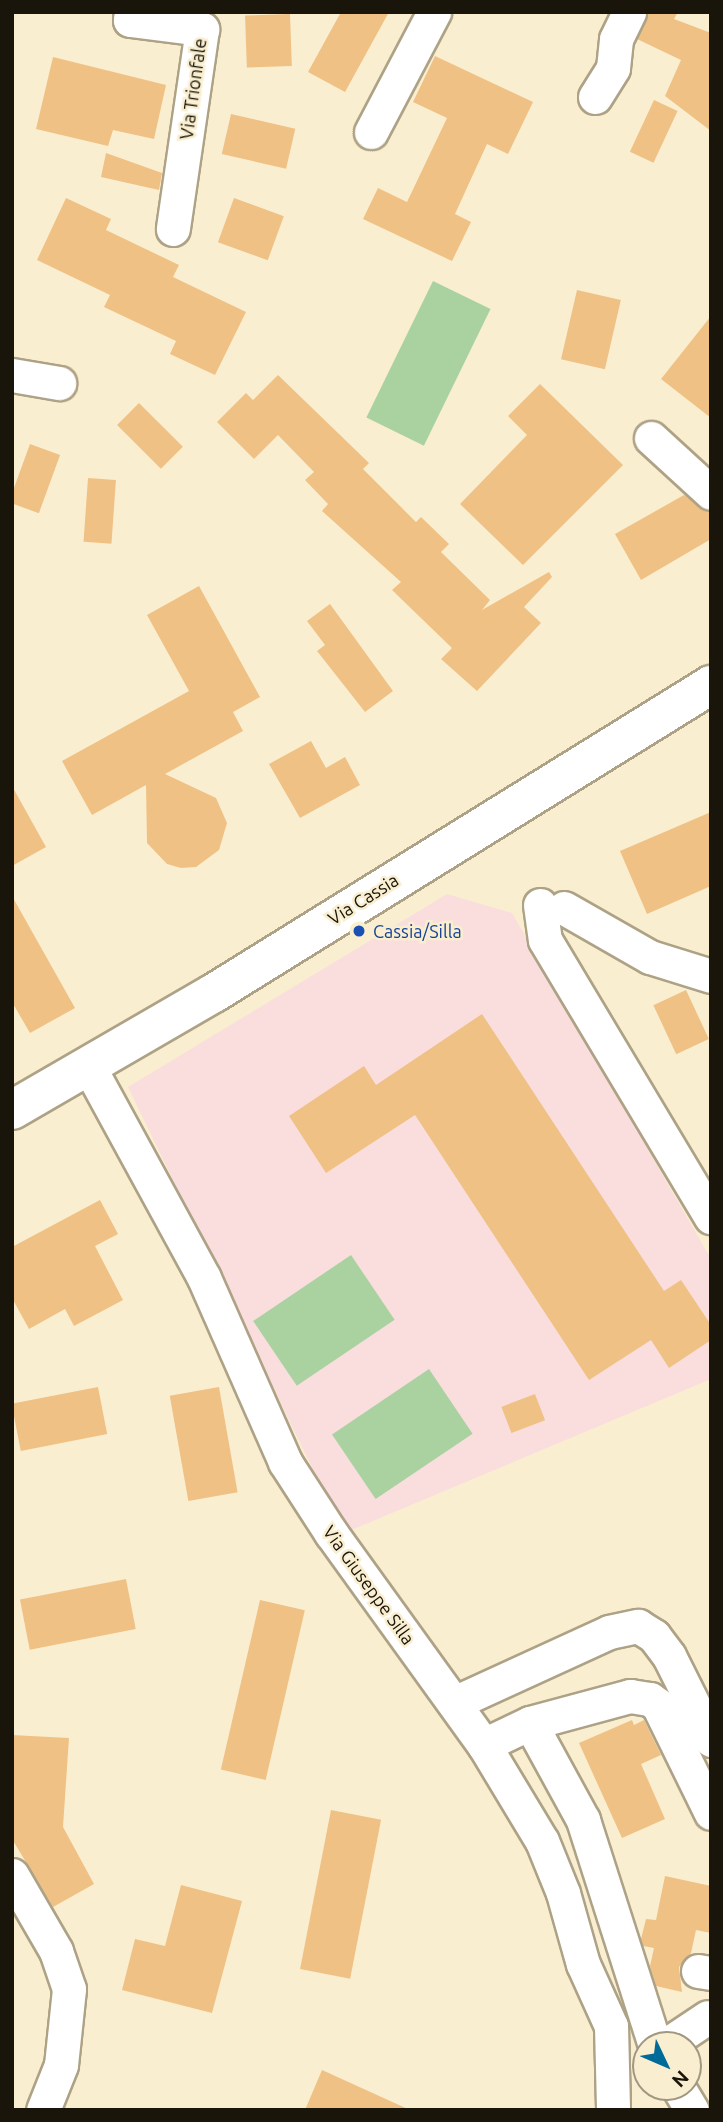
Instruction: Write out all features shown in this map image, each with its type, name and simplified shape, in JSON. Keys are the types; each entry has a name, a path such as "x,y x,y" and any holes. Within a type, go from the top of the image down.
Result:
{"main road":[{"name":"Via Cassia","path":"12,1110 89,1067 711,685"}],"street":[{"name":"Via Trionfale","path":"131,12 130,20 202,29 173,229"},
{"path":"371,132 434,12"},
{"path":"594,97 612,68 616,39 629,12"},
{"path":"12,374 59,383"},
{"path":"651,438 711,493"},
{"path":"711,976 650,957 552,906 545,940 711,1217"},
{"name":"Via Giuseppe Silla","path":"89,1067 209,1289 285,1462 331,1533 484,1745 542,1841 563,1893 583,1964 607,2014 614,2049 613,2110"},
{"path":"454,1703 609,1632 638,1626 654,1636 669,1656 711,1740"},
{"path":"484,1745 530,1723 629,1696 650,1699 658,1705 711,1813"},
{"path":"530,1723 583,1820 651,2031"},
{"path":"12,1875 56,1951 69,1989 61,2065 43,2110"},
{"path":"687,2031 708,2017"}],"shaded area":[{"path":"447,894 512,913 711,1259 711,1379 349,1531 332,1509 128,1087"}],"green space":[{"path":"433,281 491,309 424,446 366,418"},
{"path":"351,1255 395,1320 297,1386 253,1321"},
{"path":"429,1369 473,1434 376,1499 332,1434"}],"building":[{"path":"341,12 389,12 345,92 308,72"},
{"path":"648,12 678,12 674,19 711,33 711,131 665,96 681,60 637,39"},
{"path":"290,14 292,66 247,68 245,16"},
{"path":"435,56 533,102 508,154 487,144 455,214 471,222 452,261 363,219 378,188 407,202 447,118 413,102"},
{"path":"53,57 166,85 154,139 113,130 108,146 36,129"},
{"path":"654,100 678,111 653,163 630,152"},
{"path":"231,114 295,129 286,169 222,154"},
{"path":"106,153 162,173 159,190 101,177"},
{"path":"66,198 111,219 106,230 179,265 173,277 246,312 215,375 170,354 176,341 104,307 110,295 37,260"},
{"path":"234,198 284,216 268,260 218,242"},
{"path":"577,290 621,300 605,369 561,359"},
{"path":"711,316 711,418 661,379"},
{"path":"278,375 369,463 363,469 416,522 421,517 449,544 441,552 490,600 482,610 549,572 552,577 524,607 541,623 477,691 441,659 452,648 392,590 401,582 322,511 328,504 305,480 314,472 278,435 254,459 217,422 246,393 253,400"},
{"path":"540,384 623,465 523,565 460,504 527,435 508,416"},
{"path":"139,403 183,447 161,469 117,425"},
{"path":"30,444 60,455 39,513 12,503 12,493"},
{"path":"88,478 116,480 111,544 84,542"},
{"path":"684,495 711,512 711,539 641,580 615,534"},
{"path":"199,586 260,697 233,712 243,731 165,774 216,798 227,823 219,850 196,867 181,868 167,864 147,843 146,785 92,815 62,761 189,691 147,615"},
{"path":"330,604 393,691 365,712 317,651 325,645 307,621"},
{"path":"311,741 326,768 345,757 360,785 300,818 269,764"},
{"path":"12,786 46,847 12,866"},
{"path":"711,812 711,886 647,914 620,851"},
{"path":"12,896 75,1008 30,1033 12,1002"},
{"path":"686,990 709,1039 676,1054 653,1005"},
{"path":"482,1014 664,1291 681,1280 711,1325 711,1340 669,1368 651,1340 589,1380 415,1115 326,1173 289,1116 364,1066 376,1085"},
{"path":"100,1200 118,1234 95,1246 123,1300 74,1326 65,1309 29,1329 12,1298 12,1247"},
{"path":"98,1387 107,1434 21,1451 12,1404"},
{"path":"219,1387 238,1492 188,1501 170,1396"},
{"path":"535,1394 545,1420 511,1433 501,1407"},
{"path":"126,1579 136,1629 30,1650 20,1600"},
{"path":"260,1600 305,1610 266,1780 221,1770"},
{"path":"632,1720 634,1725 644,1720 661,1755 641,1764 665,1819 622,1838 579,1743"},
{"path":"12,1735 69,1738 63,1827 94,1884 53,1907 12,1839"},
{"path":"331,1810 381,1820 350,1979 300,1969"},
{"path":"665,1876 711,1886 711,1933 696,1930 691,1953 679,1967 682,1992 656,1986 650,1966 654,1948 643,1946 641,1939 646,1919 656,1920"},
{"path":"181,1885 242,1901 212,2013 122,1990 135,1939 165,1946"},
{"path":"322,2070 410,2110 305,2110"}],"place":[{"name":"Cassia/Silla","path":"359,931"}]}
